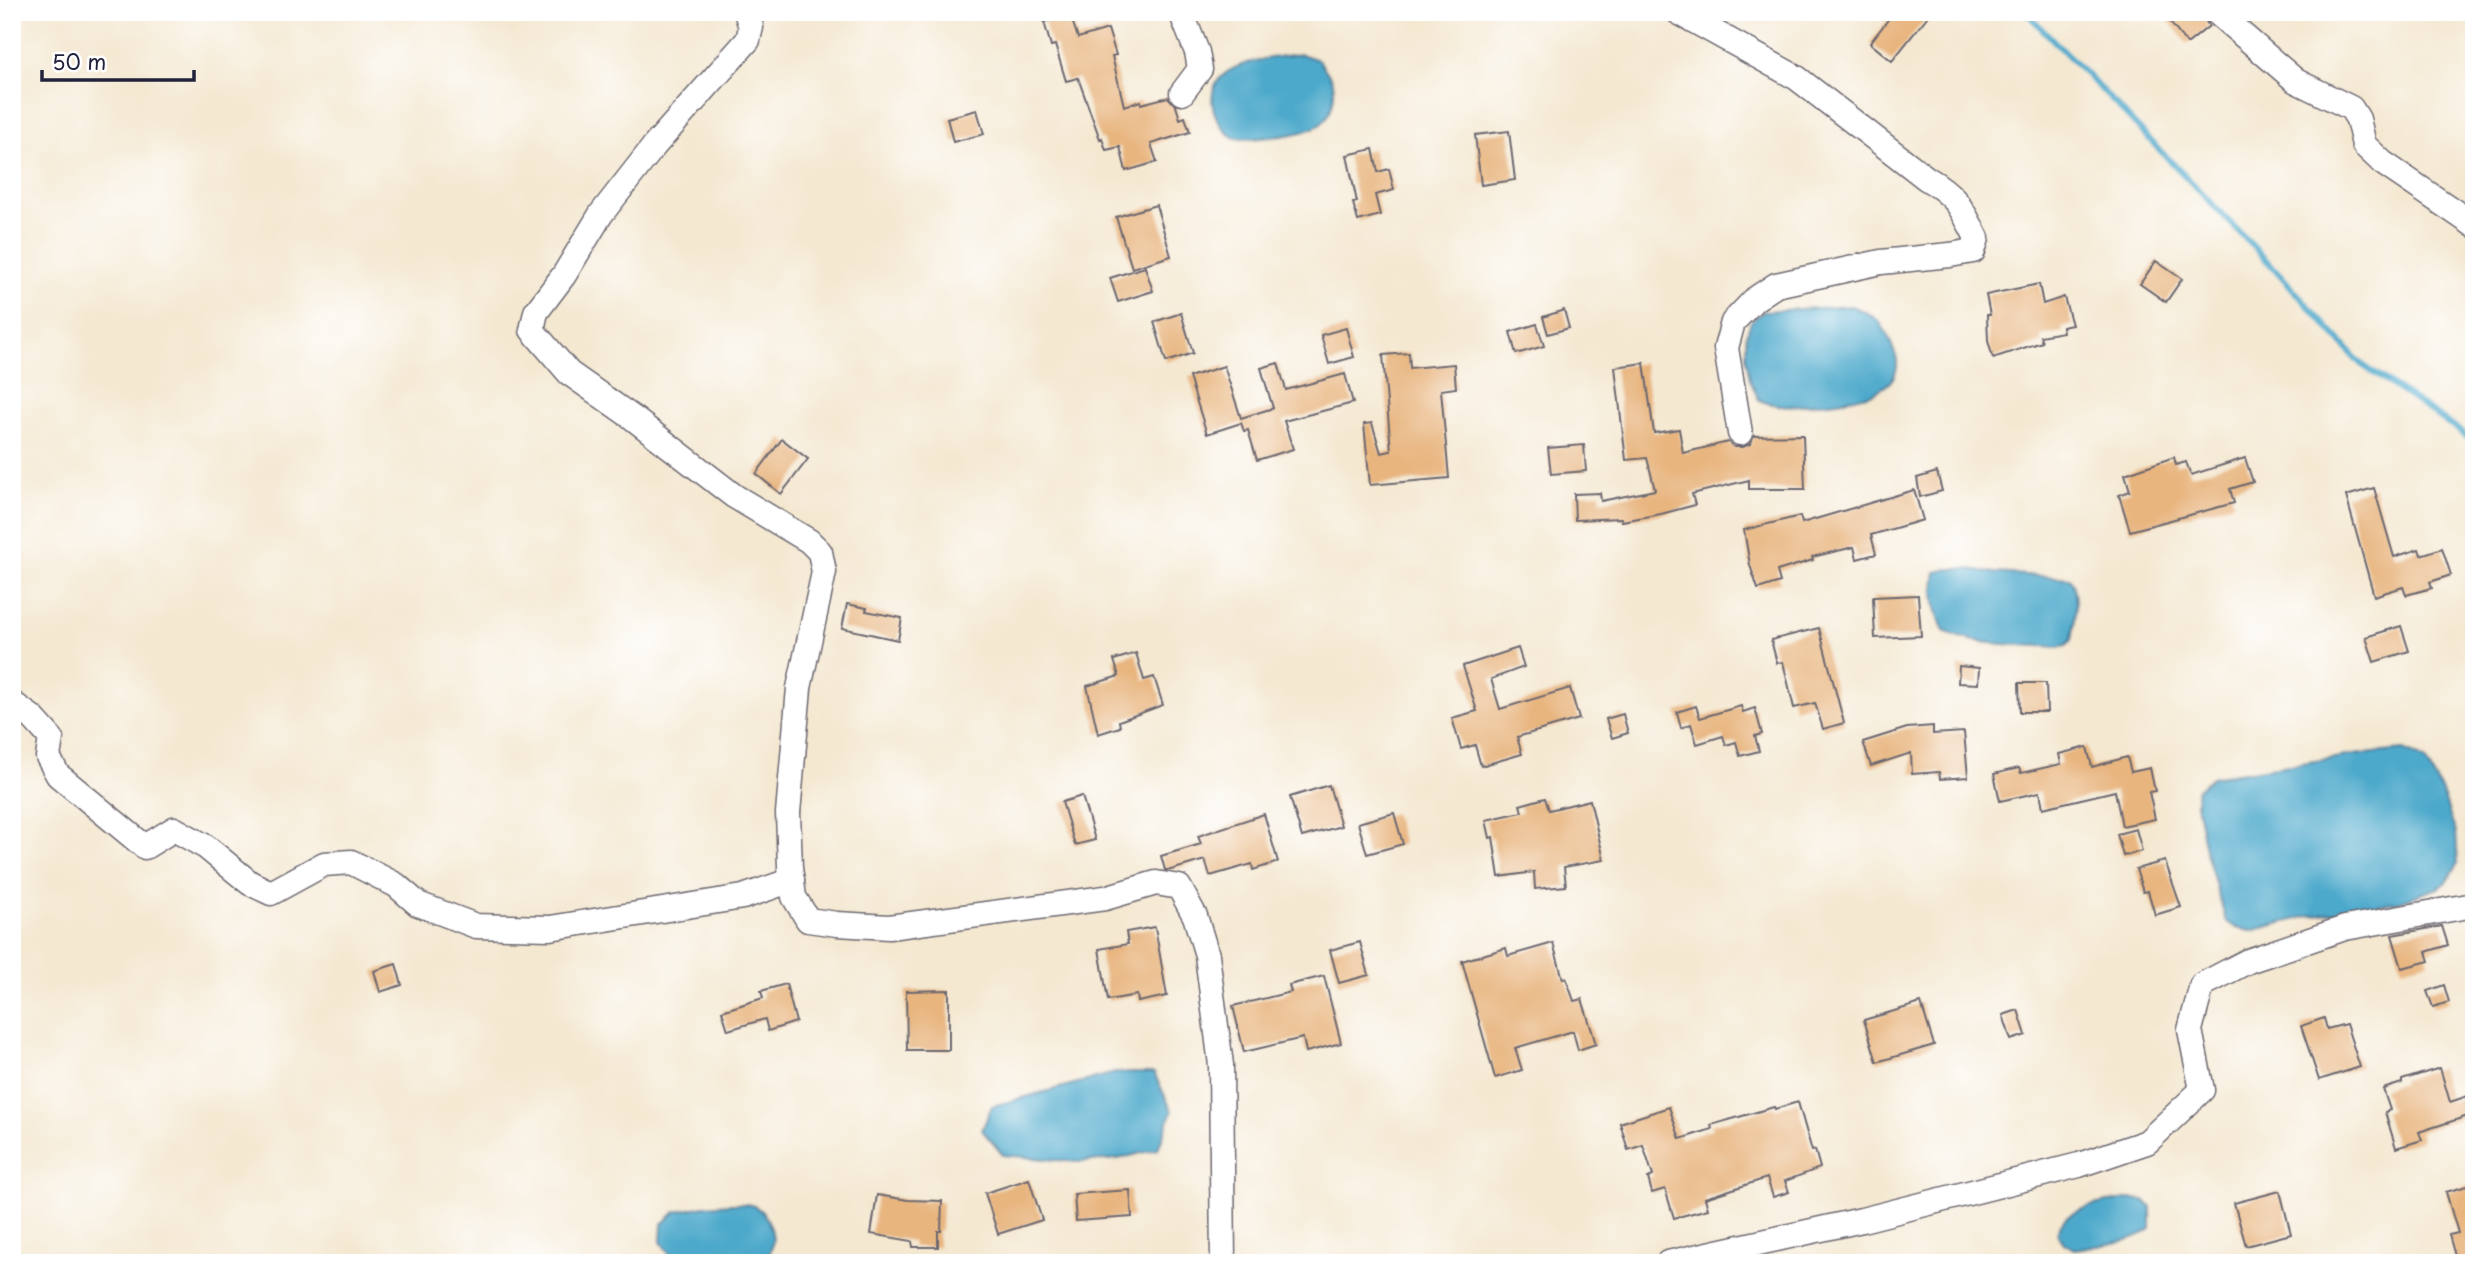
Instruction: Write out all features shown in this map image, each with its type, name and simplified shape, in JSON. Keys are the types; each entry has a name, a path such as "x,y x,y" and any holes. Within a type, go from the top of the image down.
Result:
{"street":[{"path":"746,12 751,27 747,40 655,145 601,214 564,275 536,312 532,330 569,373 633,418 734,496 809,541 820,552 824,572 799,688 788,813 794,897 808,920 889,927 1105,898 1156,883 1179,887 1195,916 1207,954 1221,1065 1223,1263"},
{"path":"1181,12 1198,52 1200,69 1182,93"},
{"path":"1678,12 1797,78 1926,178 1947,190 1961,208 1977,238 1973,251 1881,262 1776,285 1755,299 1733,322 1726,348 1740,433"},
{"path":"2216,12 2296,81 2351,108 2358,119 2364,145 2383,163 2474,225"},
{"path":"12,703 33,718 51,738 48,757 58,775 145,848 174,829 206,848 250,883 271,893 324,864 351,862 396,885 418,904 476,926 550,928 743,897 792,880"},
{"path":"1668,1263 1862,1220 2079,1165 2147,1142 2202,1090 2190,1030 2202,985 2248,961 2345,928 2474,905"}],"water":[{"path":"1301,54 1319,60 1333,83 1332,104 1322,123 1311,129 1283,136 1247,139 1230,135 1217,119 1213,106 1213,91 1219,79 1229,71 1257,60"},
{"path":"1852,306 1873,316 1882,325 1897,361 1896,372 1890,381 1872,393 1839,401 1785,406 1759,400 1750,380 1746,358 1746,337 1751,321 1764,311"},
{"path":"1949,569 2070,578 2076,600 2072,640 2057,647 1999,644 1971,640 1944,631 1938,616 1934,588 1936,572"},
{"path":"2404,750 2425,760 2442,792 2456,833 2458,864 2447,881 2438,888 2398,902 2309,916 2251,931 2236,928 2226,921 2204,845 2196,803 2197,790 2212,777 2353,755"},
{"path":"1115,1073 1154,1073 1172,1111 1158,1149 1118,1159 1078,1162 1003,1155 982,1130 992,1106"},
{"path":"2128,1199 2144,1200 2151,1208 2151,1229 2114,1243 2074,1249 2064,1243 2057,1233 2065,1219 2080,1210"},
{"path":"752,1205 761,1211 770,1226 770,1251 759,1263 675,1261 661,1242 662,1224 675,1212 704,1206"}],"building":[{"path":"1894,12 1931,12 1892,61 1870,43"},
{"path":"2162,12 2199,12 2209,26 2187,44"},
{"path":"1070,14 1078,38 1108,29 1116,55 1112,56 1124,106 1168,97 1176,106 1180,119 1185,117 1190,132 1151,144 1157,162 1126,171 1120,147 1106,150 1078,78 1066,81 1055,45 1051,46 1044,22"},
{"path":"977,110 984,134 953,142 947,118"},
{"path":"1509,131 1515,180 1481,185 1475,135"},
{"path":"1373,149 1378,172 1389,169 1394,190 1375,195 1380,215 1358,221 1353,203 1357,202 1347,155"},
{"path":"1156,205 1171,256 1132,268 1116,217"},
{"path":"2156,261 2182,279 2166,302 2140,284"},
{"path":"1145,267 1153,291 1118,302 1110,278"},
{"path":"2039,284 2043,304 2064,297 2072,325 2062,327 2063,332 2040,336 2042,342 1993,358 1988,341 1987,315 1990,315 1986,295"},
{"path":"1564,310 1569,328 1548,334 1543,317"},
{"path":"1181,313 1193,353 1166,362 1154,322"},
{"path":"1537,324 1544,346 1516,354 1510,332"},
{"path":"1346,328 1354,357 1329,364 1321,335"},
{"path":"1409,353 1410,368 1454,364 1456,388 1441,390 1449,478 1370,485 1364,424 1372,423 1381,453 1391,451 1383,355"},
{"path":"1278,363 1286,390 1345,374 1353,403 1284,421 1293,449 1257,460 1248,430 1244,431 1241,423 1207,434 1189,377 1224,366 1241,418 1273,408 1261,368"},
{"path":"1644,363 1654,433 1679,429 1683,453 1728,442 1734,447 1743,447 1750,444 1754,436 1803,435 1805,489 1749,489 1749,480 1692,494 1695,505 1661,514 1622,521 1621,518 1575,520 1574,494 1600,493 1601,501 1655,490 1647,458 1626,460 1615,367"},
{"path":"782,439 808,459 781,494 756,474"},
{"path":"1584,445 1586,471 1551,474 1548,448"},
{"path":"2174,457 2176,465 2186,462 2191,475 2245,458 2253,482 2230,489 2234,503 2130,531 2119,495 2130,491 2125,474"},
{"path":"1937,472 1942,491 1920,497 1917,478"},
{"path":"2374,488 2394,557 2419,549 2421,555 2442,548 2451,575 2430,582 2432,588 2406,595 2403,587 2374,596 2346,496"},
{"path":"1914,490 1923,520 1871,535 1876,554 1857,559 1854,547 1812,557 1813,560 1777,571 1780,582 1758,589 1750,565 1744,530 1800,516 1802,523"},
{"path":"1918,595 1921,636 1875,638 1873,597"},
{"path":"847,604 902,618 898,640 842,628"},
{"path":"2401,626 2409,651 2374,662 2366,637"},
{"path":"1819,628 1844,723 1823,729 1815,703 1794,708 1783,662 1777,663 1771,640"},
{"path":"1518,648 1524,667 1491,679 1500,709 1570,688 1579,719 1517,737 1522,754 1481,766 1475,745 1461,749 1452,718 1477,711 1463,666"},
{"path":"1136,653 1144,680 1154,677 1163,705 1119,721 1120,727 1098,734 1087,686 1119,676 1114,660"},
{"path":"1959,666 1979,668 1978,684 1958,683"},
{"path":"2019,683 2046,683 2047,712 2020,712"},
{"path":"1696,706 1700,718 1741,706 1743,712 1755,708 1762,734 1755,736 1759,751 1740,756 1736,742 1726,745 1723,736 1697,744 1691,724 1681,728 1677,712"},
{"path":"1623,714 1628,733 1612,738 1606,719"},
{"path":"1933,726 1933,734 1964,732 1968,777 1940,779 1939,772 1912,774 1911,753 1871,766 1863,742 1907,728"},
{"path":"2087,747 2092,767 2127,757 2131,772 2150,768 2155,791 2149,792 2155,819 2122,826 2115,791 2043,808 2040,792 2000,801 1994,774 2019,768 2021,773 2061,764 2059,754"},
{"path":"1329,785 1341,826 1302,837 1290,797"},
{"path":"1082,796 1095,840 1075,845 1062,802"},
{"path":"1545,798 1549,810 1590,800 1604,860 1564,867 1566,886 1535,889 1534,872 1499,877 1493,837 1490,838 1486,820 1522,812 1520,805"},
{"path":"1394,813 1403,844 1367,854 1358,823"},
{"path":"1264,814 1278,862 1253,870 1252,864 1210,876 1205,860 1165,870 1161,856 1201,844 1198,836"},
{"path":"2136,829 2142,851 2123,856 2117,834"},
{"path":"2165,861 2181,907 2155,915 2148,891 2143,892 2136,869"},
{"path":"2442,926 2448,945 2426,952 2429,961 2402,968 2392,935"},
{"path":"1155,927 1167,996 1138,1002 1137,995 1108,1000 1099,949 1128,944 1126,932"},
{"path":"1360,942 1369,975 1339,983 1330,950"},
{"path":"1553,943 1563,979 1566,978 1574,1001 1582,999 1596,1044 1578,1050 1573,1031 1515,1048 1522,1070 1495,1078 1462,961 1506,948 1508,956"},
{"path":"396,964 402,985 380,992 374,971"},
{"path":"1324,976 1341,1043 1306,1052 1303,1038 1244,1052 1233,1006 1291,992 1289,985"},
{"path":"786,984 796,1022 768,1031 765,1019 728,1030 722,1011 763,998 761,991"},
{"path":"2444,985 2449,1002 2433,1007 2427,991"},
{"path":"949,990 949,1050 907,1050 906,991"},
{"path":"1921,1003 1934,1045 1877,1062 1864,1020"},
{"path":"2018,1010 2026,1035 2011,1040 2003,1015"},
{"path":"2324,1018 2327,1029 2346,1024 2360,1067 2319,1080 2301,1026"},
{"path":"2440,1068 2450,1102 2474,1094 2474,1114 2419,1132 2422,1140 2396,1148 2385,1112 2390,1110 2383,1089"},
{"path":"1798,1102 1812,1151 1815,1150 1820,1168 1785,1181 1789,1192 1773,1197 1767,1178 1705,1198 1708,1209 1674,1218 1665,1189 1652,1193 1648,1178 1653,1176 1643,1145 1628,1150 1620,1123 1669,1107 1680,1139 1712,1129 1711,1125"},
{"path":"1029,1179 1042,1220 998,1234 985,1193"},
{"path":"2474,1184 2474,1263 2457,1263 2449,1235 2458,1233 2446,1192"},
{"path":"1130,1190 1132,1217 1076,1221 1074,1194"},
{"path":"2280,1191 2291,1234 2246,1246 2234,1203"},
{"path":"877,1195 908,1200 942,1201 938,1247 913,1247 912,1241 871,1234"}],"waterway":[{"path":"2026,12 2275,269 2361,364 2474,441"}]}
